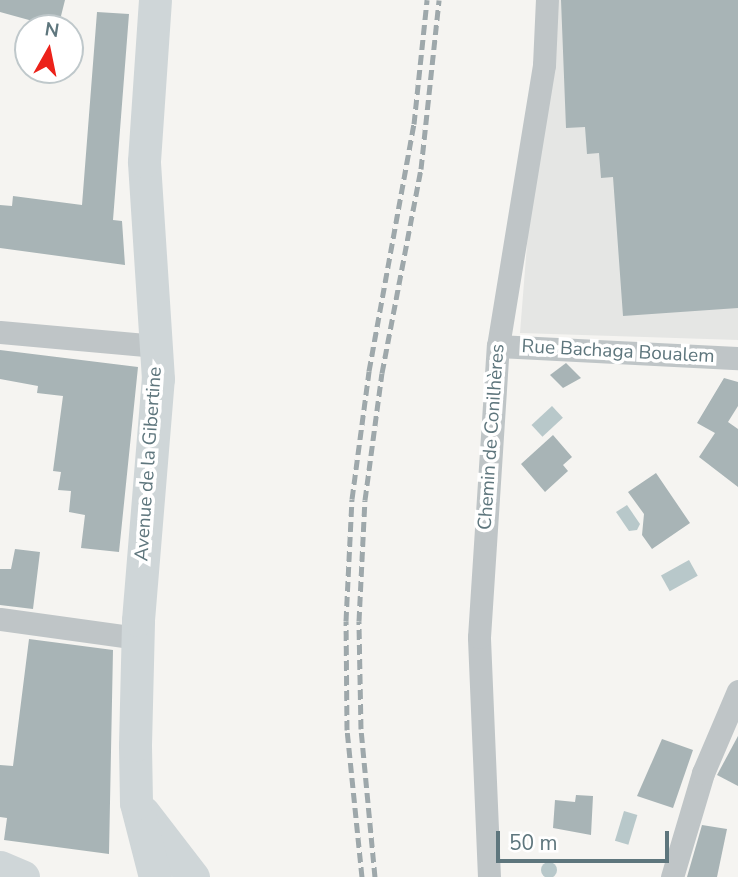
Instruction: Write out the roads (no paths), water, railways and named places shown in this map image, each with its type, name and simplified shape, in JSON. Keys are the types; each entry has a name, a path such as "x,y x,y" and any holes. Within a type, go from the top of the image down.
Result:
{"main road":[{"name":"Avenue de la Gibertine","path":"155,0 144,162 158,379 137,638 136,803 155,877"},
{"path":"136,803 193,877"},
{"path":"0,867 23,877"}],"street":[{"name":"Chemin de Conilhères","path":"489,877 479,637 498,346 544,65 547,0"},
{"path":"0,332 156,346"},
{"name":"Rue Bachaga Boualem","path":"498,346 738,358"},
{"path":"0,619 137,638"},
{"path":"672,877 703,773 738,691"}],"railway":[{"path":"362,877 347,730 346,621 352,499 369,371 414,124 427,0"},
{"path":"375,877 361,729 359,621 365,500 382,373 421,169 439,0"}]}
